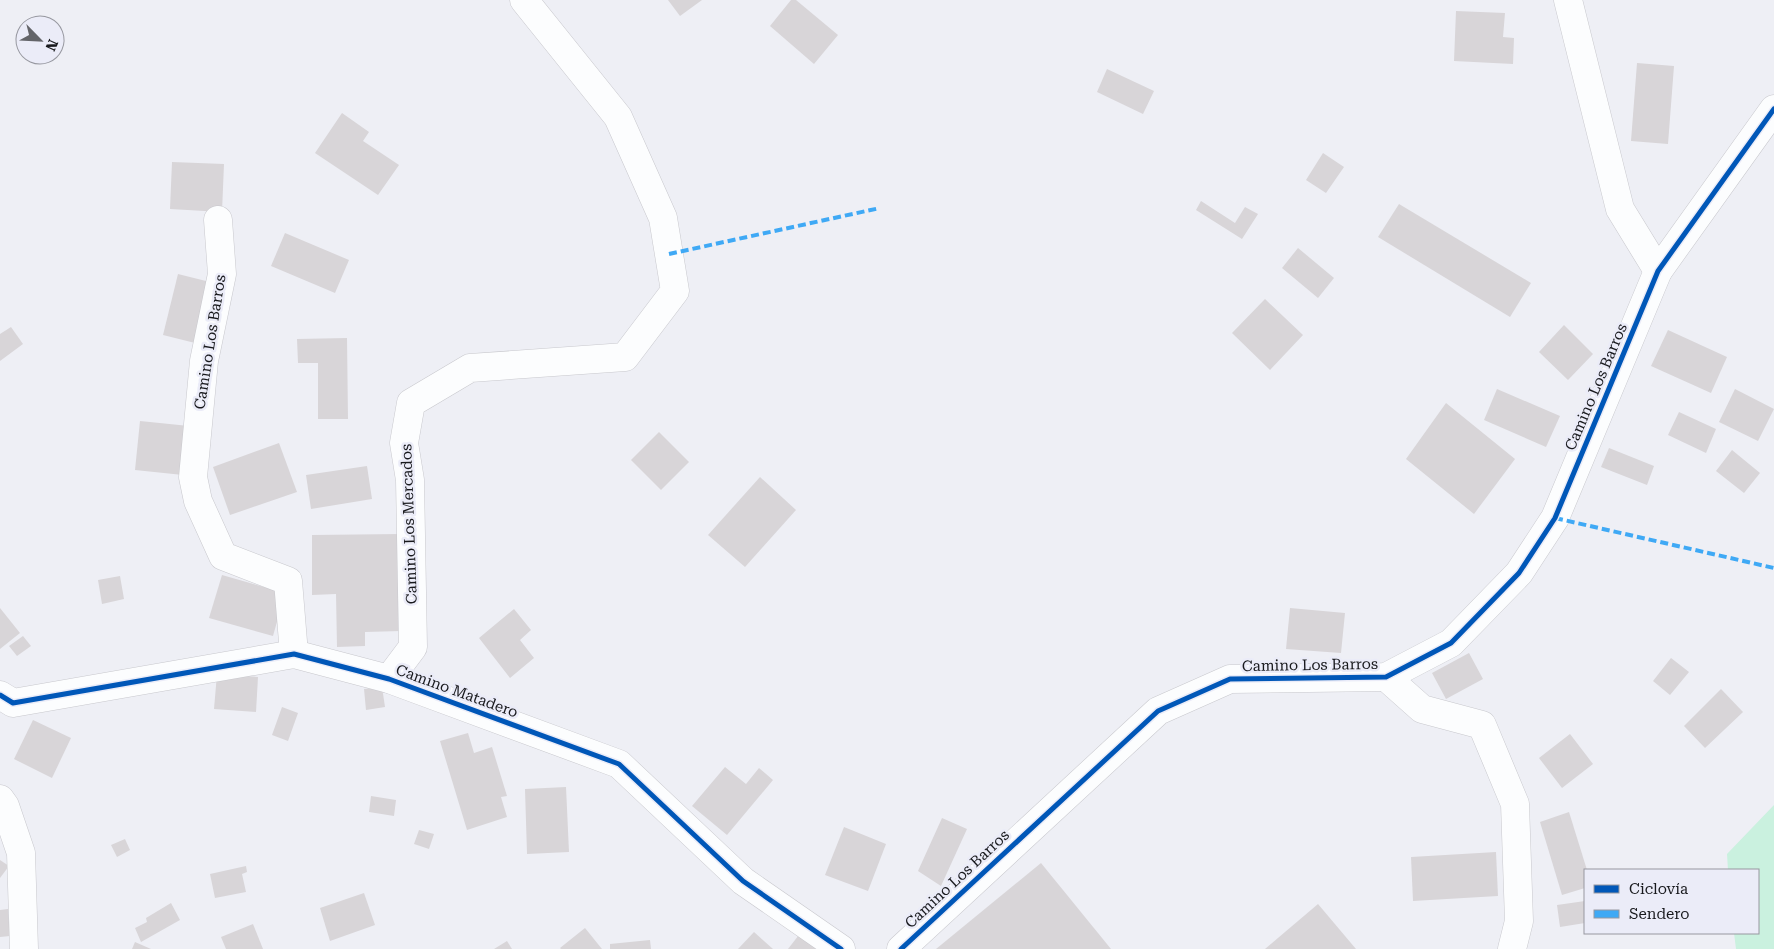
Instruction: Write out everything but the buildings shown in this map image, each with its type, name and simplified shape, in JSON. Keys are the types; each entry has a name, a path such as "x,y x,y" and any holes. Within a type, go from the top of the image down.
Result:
{"street":[{"name":"Camino Los Mercados","path":"389,679 414,647 410,480 404,443 411,403 470,368 626,357 675,291 663,218 618,117 524,0"},
{"path":"1568,0 1620,209 1658,271"},
{"name":"Camino Los Barros","path":"901,949 1158,711 1230,679 1386,677 1451,643 1519,573 1555,518 1658,271 1774,109"},
{"name":"Camino Los Barros","path":"218,220 222,274 204,361 197,420 195,485 198,500 223,556 288,581 294,654"},
{"name":"Camino Matadero","path":"0,695 13,704 294,654 389,679 619,764 743,881 841,949"},
{"path":"1386,677 1422,709 1482,725 1515,804 1519,921 1512,949"},
{"path":"0,799 5,806 21,853 24,949"}],"green space":[{"path":"1774,805 1774,949 1736,949 1734,934 1759,934 1759,869 1728,869 1727,854"}],"marked path":[{"path":"669,254 880,208"},
{"path":"1555,518 1774,568"}],"cycle path":[{"path":"901,949 1158,711 1230,679 1386,677 1451,643 1519,573 1555,518 1658,271 1774,109"},
{"path":"0,695 13,703 294,654 389,679 619,764 743,881 841,949"}]}
